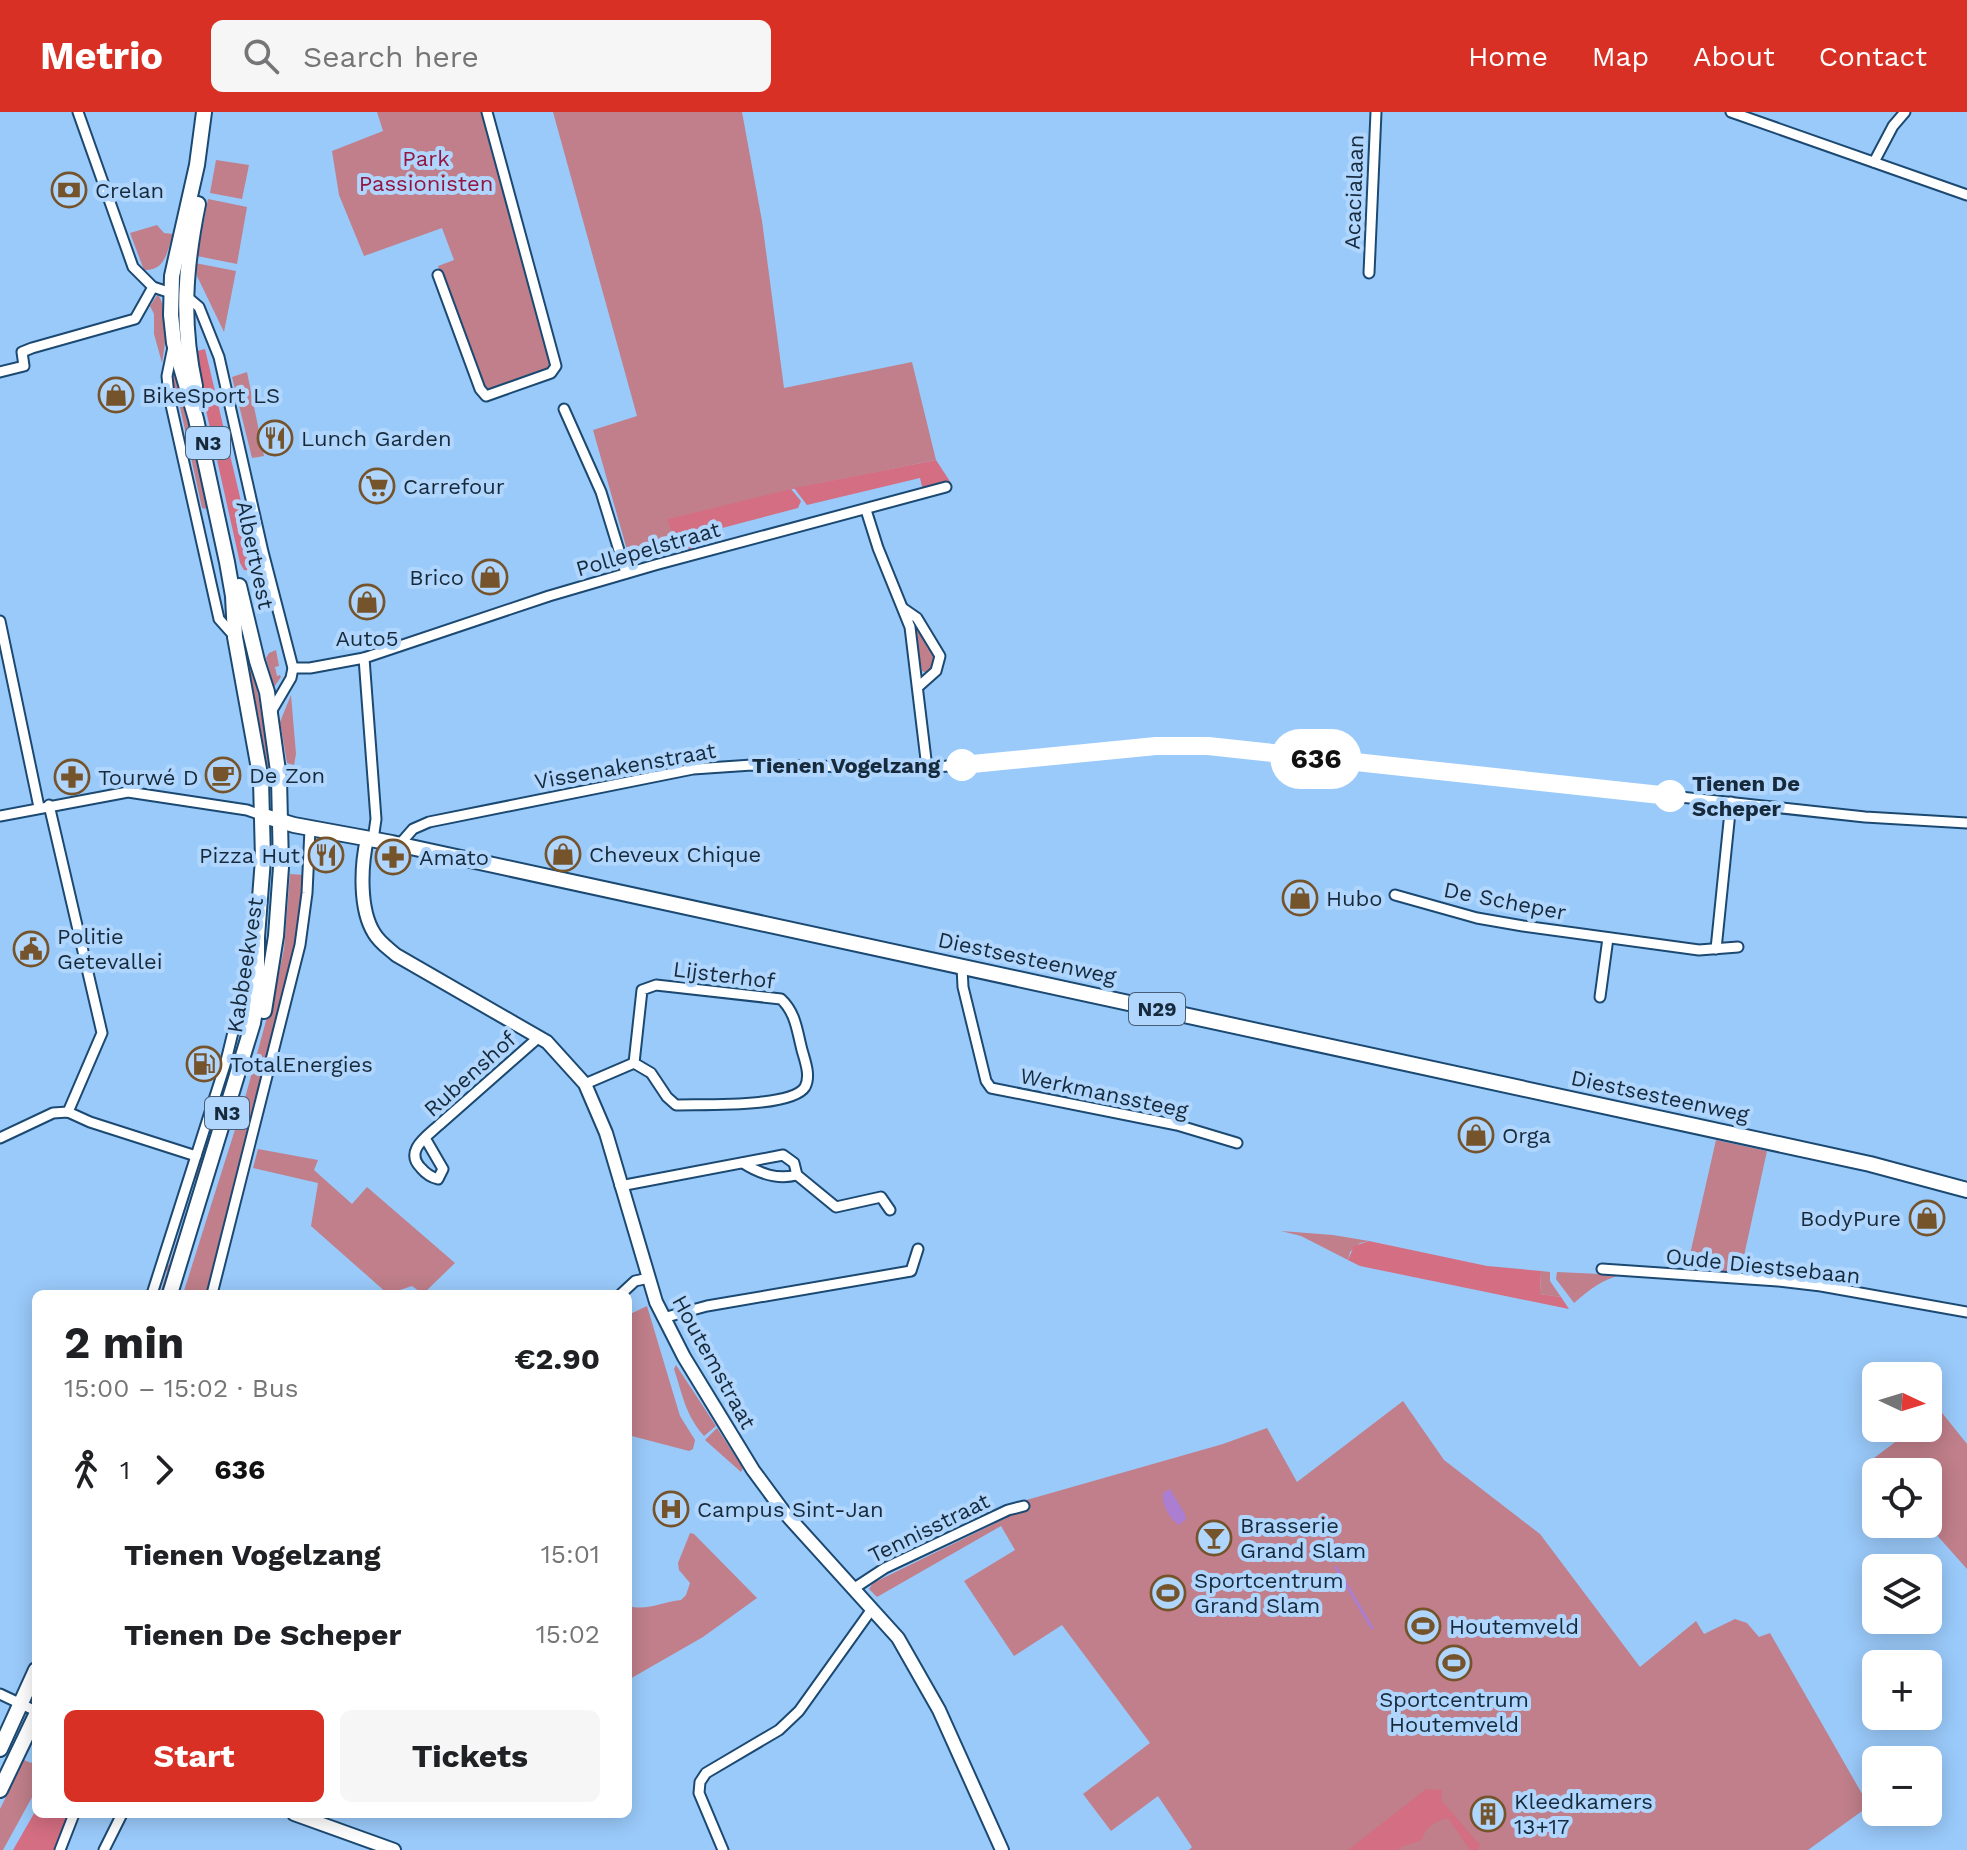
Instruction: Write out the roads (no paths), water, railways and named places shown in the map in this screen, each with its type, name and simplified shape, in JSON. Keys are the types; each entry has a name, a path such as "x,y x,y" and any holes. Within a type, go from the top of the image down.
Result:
{"main road":[{"name":"Albertvest","path":"204,115 209,140 205,169 178,295 191,370 253,647 267,692 279,778 281,822"},
{"name":"Albertvest","path":"204,115 187,211 174,343 196,419 227,562 235,637 260,773 264,816"},
{"name":"Diestsesteenweg","path":"264,816 310,829 399,845 1870,1164 1967,1190"},
{"name":"Kabbeekvest","path":"171,1290 253,1023 259,967 257,937 264,816"},
{"name":"Kabbeekvest","path":"178,1290 266,1001 276,936 281,822"},
{"path":"0,1749 32,1680"},
{"path":"0,1790 32,1722"}],"street":[{"path":"78,112 133,267 153,287 178,295"},
{"path":"438,275 480,389 486,396 551,373 556,366 487,112"},
{"name":"Acacialaan","path":"1369,273 1376,112"},
{"path":"1731,112 1967,195"},
{"path":"1874,162 1893,126 1905,112"},
{"path":"0,372 24,366 22,352 32,348 135,319 153,287"},
{"name":"Albertvest","path":"178,295 194,301 199,307 219,357 292,673"},
{"name":"Albertvest","path":"174,343 167,376 169,396 219,619 235,637"},
{"path":"564,409 601,492 626,573"},
{"name":"Pollepelstraat","path":"292,673 364,658 626,573 946,487"},
{"path":"866,510 910,627 927,768"},
{"path":"902,608 917,618 940,656 936,671 918,687"},
{"path":"0,621 102,1033 68,1112"},
{"path":"364,658 376,819 370,840"},
{"path":"269,714 292,673"},
{"name":"Vissenakenstraat","path":"399,845 413,829 429,822 693,769 752,765 927,768 1156,746 1208,746 1914,821 1967,823"},
{"path":"0,816 128,792 247,810 264,816"},
{"path":"1716,949 1731,802"},
{"name":"Kabbeekvest","path":"213,1290 300,945 307,893 310,829"},
{"name":"Houtemstraat","path":"370,840 364,853 364,893 367,920 380,942 396,955 539,1037 558,1052 585,1084 606,1133 663,1318 753,1470 802,1534 898,1638 924,1681 1002,1850"},
{"name":"De Scheper","path":"1395,895 1477,918 1608,938 1699,950 1738,947"},
{"path":"1600,997 1608,938"},
{"name":"Kabbeekvest","path":"153,1290 225,1065 246,979 259,967"},
{"name":"Werkmanssteeg","path":"962,967 963,987 986,1081 991,1088 1177,1125 1237,1143"},
{"name":"Lijsterhof","path":"656,985 781,999 792,1009 808,1071 805,1086 795,1095 778,1101 676,1105 651,1073 634,1063 642,990 656,985"},
{"name":"Rubenshof","path":"425,1138 539,1037"},
{"path":"585,1084 634,1063"},
{"path":"0,1138 53,1113 68,1112 196,1156"},
{"path":"620,1186 783,1155 794,1163 797,1175 836,1207 881,1197 890,1210"},
{"path":"743,1163 757,1172 779,1178 797,1175"},
{"path":"663,1318 707,1306 911,1271 918,1249"},
{"name":"Oude Diestsebaan","path":"1602,1269 1821,1286 1967,1312"},
{"path":"625,1290 635,1281 649,1278"},
{"name":"Tennisstraat","path":"853,1589 885,1568 1008,1510 1024,1506"},
{"path":"723,1850 699,1793 700,1782 706,1773 779,1730 799,1711 872,1609"},
{"path":"0,1694 32,1710"},
{"path":"60,1850 72,1818"},
{"path":"104,1850 120,1818"},
{"path":"305,1818 394,1850"}],"waterway":[{"path":"1336,1567 1372,1628"}],"place":[{"name":"Crelan","path":"69,190"},
{"name":"BikeSport LS","path":"116,395"},
{"name":"Lunch Garden","path":"275,438"},
{"name":"Carrefour","path":"377,486"},
{"name":"Brico","path":"490,577"},
{"name":"Auto5","path":"367,602"},
{"name":"Tienen Vogelzang","path":"962,765"},
{"name":"De Zon","path":"223,775"},
{"name":"Tourwé D","path":"72,777"},
{"name":"Tienen De Scheper","path":"1670,796"},
{"name":"Cheveux Chique","path":"563,854"},
{"name":"Pizza Hut","path":"326,855"},
{"name":"Amato","path":"393,857"},
{"name":"Hubo","path":"1300,898"},
{"name":"Politie Getevallei","path":"31,949"},
{"name":"TotalEnergies","path":"204,1064"},
{"name":"Orga","path":"1476,1135"},
{"name":"BodyPure","path":"1927,1218"},
{"name":"Campus Sint-Jan","path":"671,1509"},
{"name":"Brasserie Grand Slam","path":"1214,1538"},
{"name":"Sportcentrum Grand Slam","path":"1168,1593"},
{"name":"Houtemveld","path":"1423,1626"},
{"name":"Sportcentrum Houtemveld","path":"1454,1663"},
{"name":"Kleedkamers 13+17","path":"1488,1814"}],"park label":[{"name":"Park Passionisten","path":"426,170"}]}
